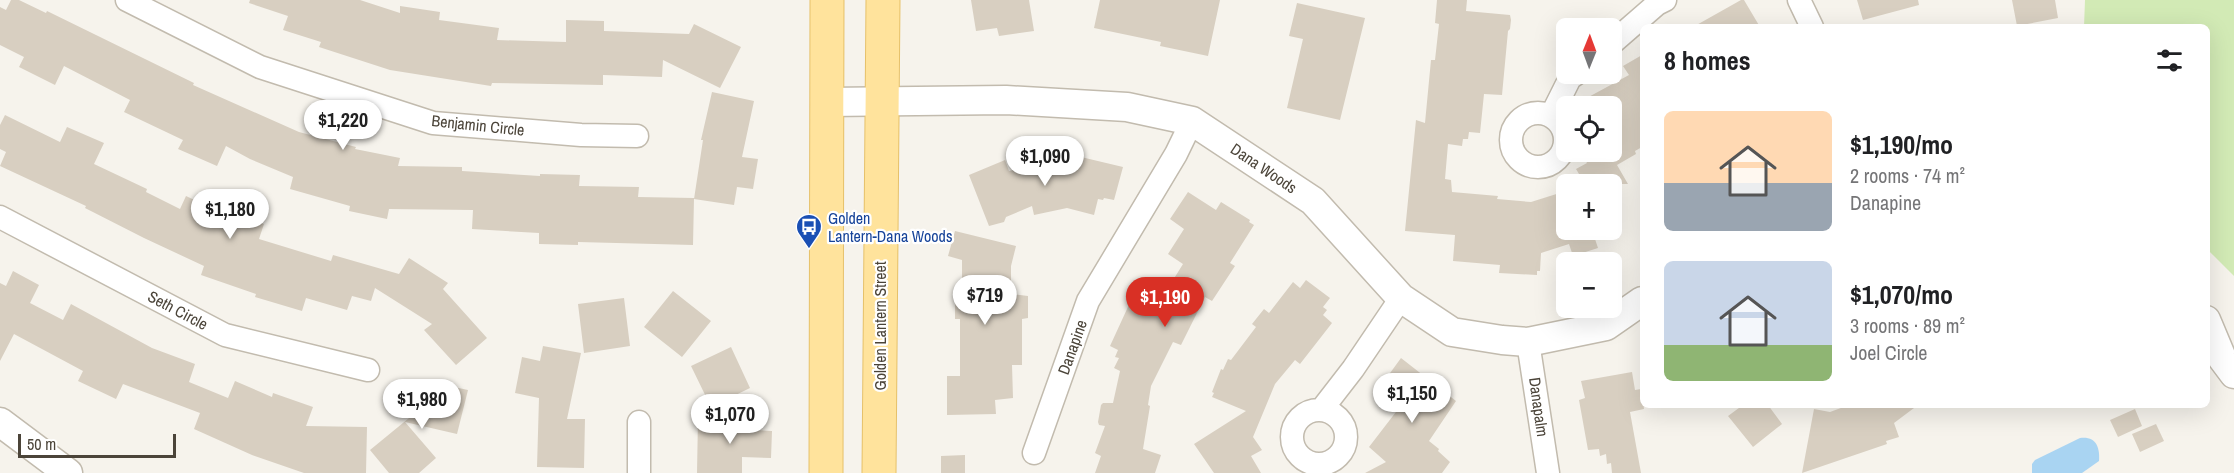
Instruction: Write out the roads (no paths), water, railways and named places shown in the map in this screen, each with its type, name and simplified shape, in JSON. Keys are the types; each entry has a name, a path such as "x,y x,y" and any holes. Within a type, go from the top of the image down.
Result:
{"main road":[{"path":"826,473 827,0"},
{"name":"Golden Lantern Street","path":"879,473 883,0"}],"street":[{"name":"Benjamin Circle","path":"127,0 260,67 433,123 581,135 637,136"},
{"path":"1622,35 1665,0"},
{"path":"1799,0 1811,24"},
{"path":"1551,116 1567,84"},
{"name":"Dana Woods","path":"827,102 1006,100 1127,107 1192,121 1313,201 1401,298 1452,332 1528,342 1606,326 1640,302"},
{"name":"Danapine","path":"1034,453 1088,301 1176,154 1192,121"},
{"name":"Seth Circle","path":"0,217 225,335 368,370"},
{"path":"1322,409 1401,298"},
{"path":"2210,330 2222,358 2234,374"},
{"name":"Danapalm","path":"1528,342 1548,473"},
{"path":"0,422 68,473"},
{"path":"639,422 639,473"}],"water":[{"path":"2080,438 2090,439 2096,444 2099,461 2082,473 2032,473 2032,464 2035,460"}],"place":[{"name":"Golden Lantern-Dana Woods","path":"809,250"}]}
